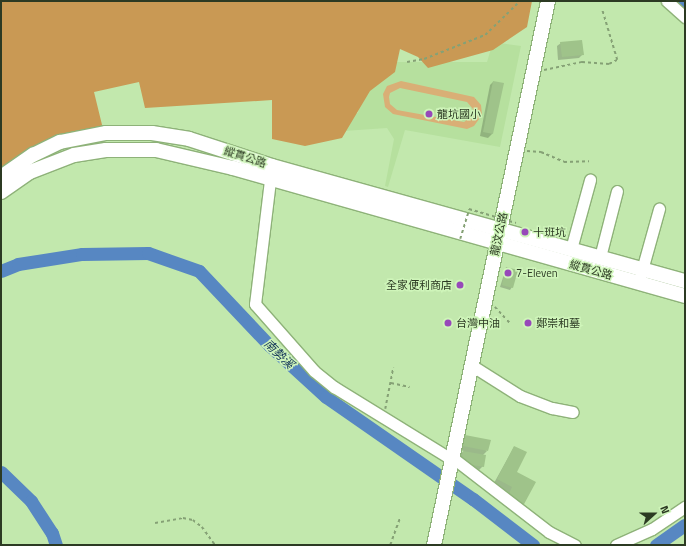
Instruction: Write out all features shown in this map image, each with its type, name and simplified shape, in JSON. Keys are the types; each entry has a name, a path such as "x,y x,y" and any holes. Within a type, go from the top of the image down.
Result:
{"main road":[{"name":"龍汶公路","path":"448,461 472,339 481,307 540,1"},
{"name":"龍汶公路","path":"495,236 518,150 548,1"},
{"name":"縱貫公路","path":"1,177 33,155 60,142 106,133 152,133 189,139 271,172"},
{"name":"縱貫公路","path":"1,192 30,172 74,155 123,149 175,154 271,172 495,236 638,284 685,296"},
{"name":"縱貫公路","path":"495,236 571,250 685,281"},
{"name":"龍汶公路","path":"448,461 471,365 472,339"},
{"path":"427,545 437,512 448,461"},
{"path":"434,545 437,512"}],"street":[{"path":"667,1 685,17"},
{"path":"271,172 255,304 314,371 334,387 383,416 549,532 575,545"},
{"path":"571,250 590,180"},
{"path":"600,258 617,191"},
{"path":"638,284 659,209"},
{"path":"471,365 520,396 552,408 573,412"},
{"path":"616,545 652,530 685,507"}],"path":[{"path":"406,62 424,59 485,35 520,1"},
{"path":"534,73 582,62 608,64 617,60 602,10"},
{"path":"518,150 541,152 564,162 588,160"},
{"path":"460,239 469,209 516,223"},
{"path":"481,307 489,300 510,323"},
{"path":"383,416 393,368"},
{"path":"391,383 410,387"},
{"path":"390,545 400,518"},
{"path":"155,523 193,520 202,527 215,545"}],"shaded area":[{"path":"1,1 532,1 527,27 493,50 428,68 418,57 400,49 395,72 370,91 342,138 305,146 272,139 272,100 145,108 139,82 94,92 104,133 47,150 1,177"},
{"name":"龍坑國小","path":"493,42 521,46 500,147 405,130 388,187 385,186 394,139 387,128 344,131 344,115 358,113 365,77 385,62 487,62"},
{"path":"401,81 474,97 481,105 482,115 474,126 467,129 393,114 385,107 383,94 387,86","holes":["400,88 467,102 473,109 472,116 464,122 397,110 390,104 389,97 390,93"]}],"building":[{"path":"582,40 584,55 562,57 560,42"},
{"path":"493,81 504,83 493,134 483,132"},
{"path":"506,267 518,270 513,288 502,285"},
{"path":"465,435 491,440 488,451 463,446"},
{"path":"514,446 527,452 517,472 536,482 523,506 507,498 512,487 497,479"},
{"path":"463,451 486,455 484,467 461,463"}],"waterway":[{"name":"南勢溪","path":"682,1 685,4"},
{"name":"南勢溪","path":"1,271 18,264 82,254 148,253 199,271 269,345 326,397 473,499 533,545"},
{"name":"南勢溪","path":"1,472 31,501 52,533 56,545"},
{"name":"南勢溪","path":"656,545 685,525"}],"place":[{"name":"龍坑國小","path":"429,114"},
{"name":"十班坑","path":"525,232"},
{"name":"7-Eleven","path":"508,273"},
{"name":"全家便利商店","path":"460,285"},
{"name":"台灣中油","path":"448,323"},
{"name":"鄭崇和墓","path":"528,323"}]}
